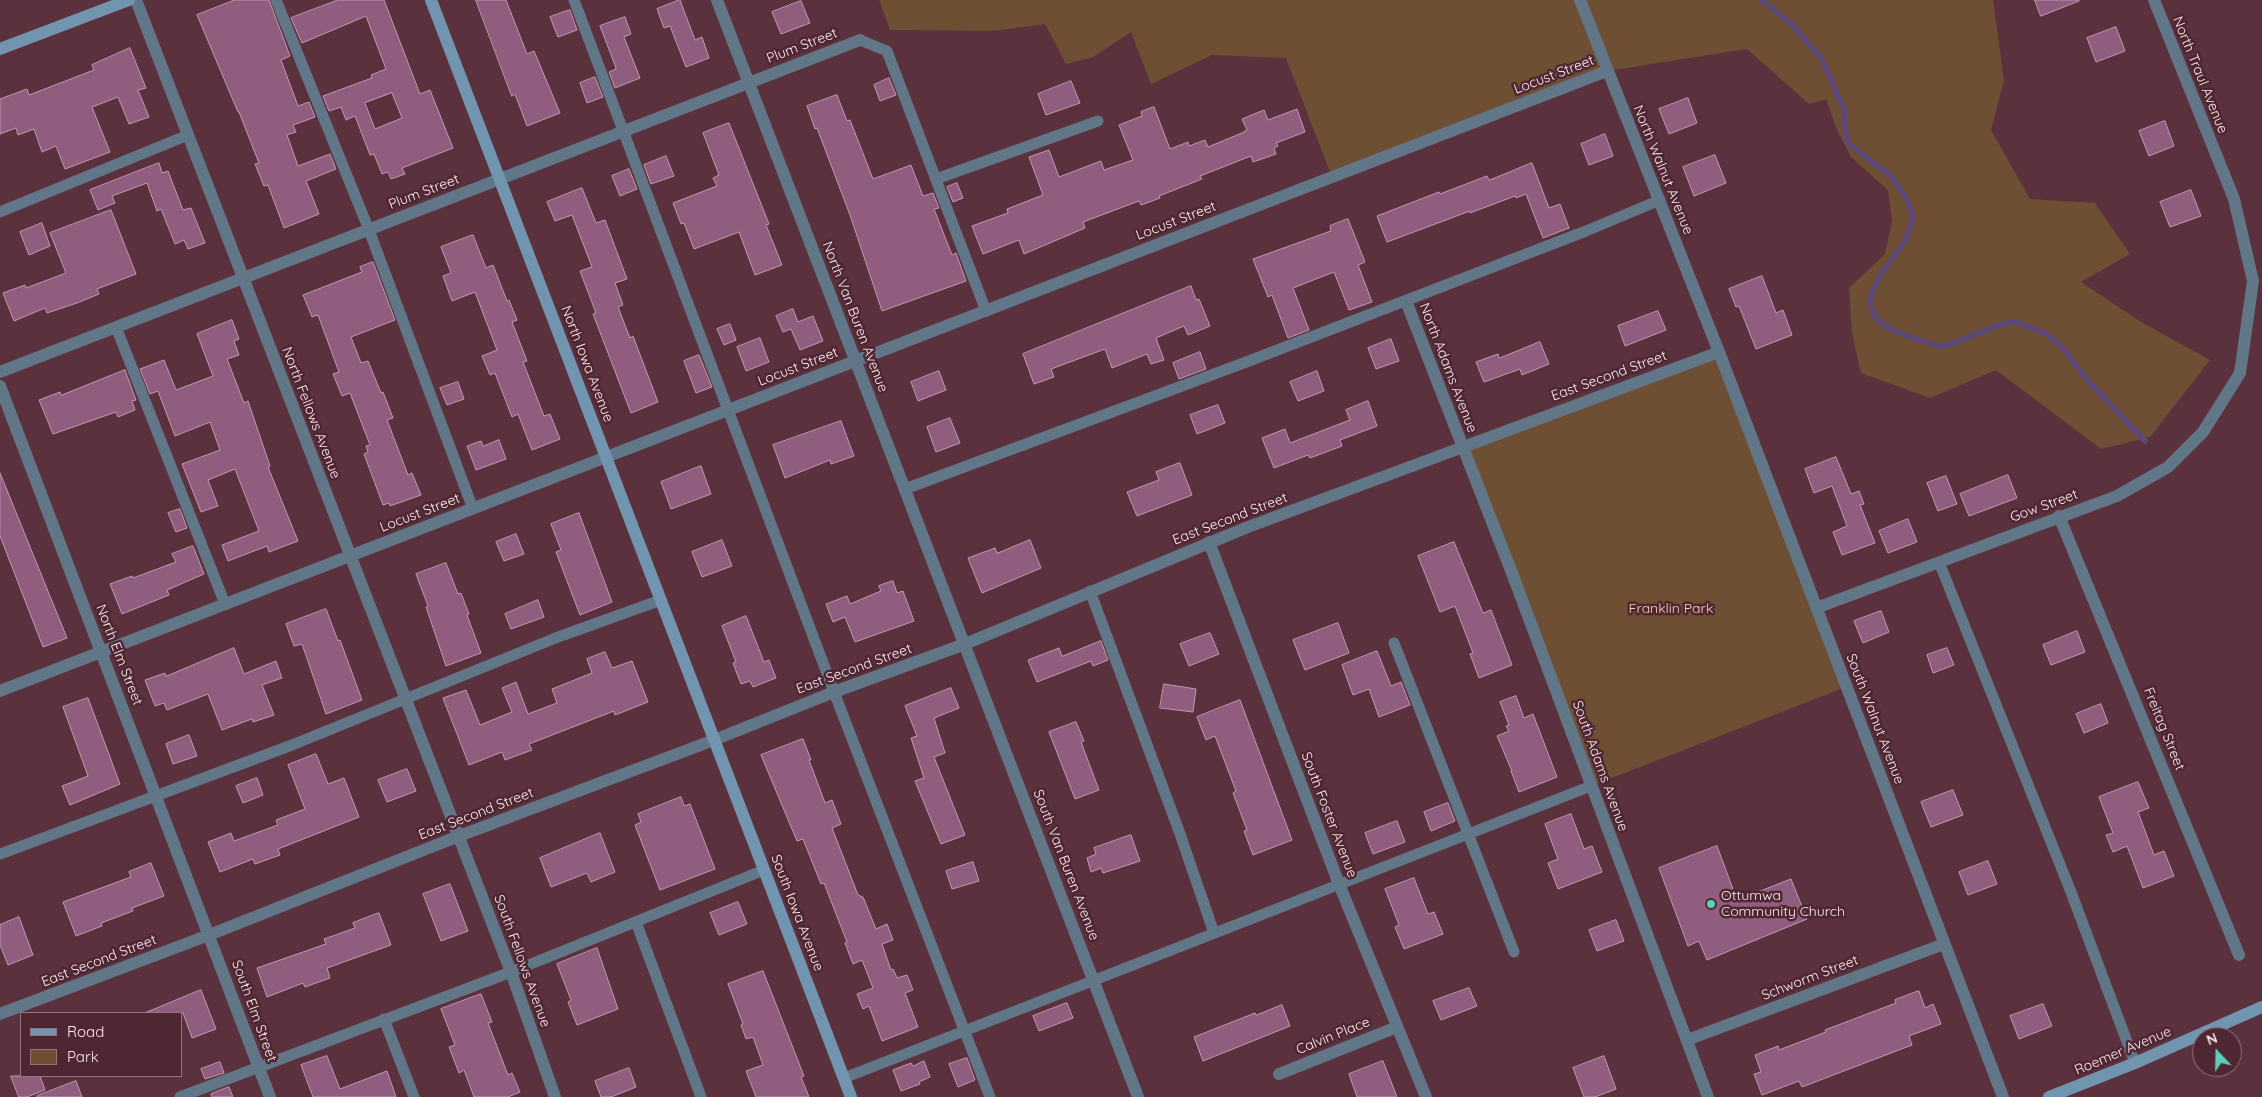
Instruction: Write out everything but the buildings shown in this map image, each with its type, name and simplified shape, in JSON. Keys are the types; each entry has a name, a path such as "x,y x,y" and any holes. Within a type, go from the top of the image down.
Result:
{"main road":[{"path":"0,49 129,0"},
{"name":"North Iowa Avenue","path":"431,0 714,740"},
{"name":"South Iowa Avenue","path":"714,740 852,1097"},
{"name":"Roemer Avenue","path":"2049,1097 2135,1063 2262,1007"}],"street":[{"name":"North Fellows Avenue","path":"136,0 458,836"},
{"name":"North Van Buren Avenue","path":"717,0 965,644"},
{"name":"North Walnut Avenue","path":"1580,0 1719,352"},
{"name":"North Traul Avenue","path":"2154,0 2234,199 2253,282 2240,373"},
{"name":"Plum Street","path":"0,372 860,40"},
{"name":"Locust Street","path":"0,691 1607,71"},
{"name":"North Adams Avenue","path":"1406,301 1462,446"},
{"name":"East Second Street","path":"0,1014 210,935 458,836 714,740 834,692 965,644 1209,542 1462,446 1719,352"},
{"name":"South Walnut Avenue","path":"1719,352 2003,1097"},
{"name":"Gow Street","path":"1816,608 2117,496 2168,466 2203,432 2240,373"},
{"name":"North Elm Street","path":"0,386 210,935"},
{"name":"South Adams Avenue","path":"1462,446 1708,1097"},
{"name":"Freitag Street","path":"2059,516 2239,955"},
{"name":"South Foster Avenue","path":"1209,542 1340,884 1426,1097"},
{"name":"South Van Buren Avenue","path":"965,644 1138,1097"},
{"name":"South Fellows Avenue","path":"458,836 511,972 555,1097"},
{"name":"South Elm Street","path":"210,935 270,1097"},
{"name":"Schworm Street","path":"1687,1040 1944,944"},
{"name":"Calvin Place","path":"1279,1074 1397,1027"}],"lane":[{"path":"276,0 369,230 473,509"},
{"path":"574,0 834,692 990,1097"},
{"path":"860,40 887,51 986,311"},
{"path":"936,179 1098,121"},
{"path":"0,212 188,135"},
{"path":"905,489 1406,301 1660,200"},
{"path":"116,327 225,604"},
{"path":"1939,562 2071,892 2135,1063"},
{"path":"1090,591 1179,831 1214,933"},
{"path":"0,854 406,699 558,637 661,600"},
{"path":"1394,643 1514,952"},
{"path":"844,1078 1591,786"},
{"path":"180,1097 511,972 764,870"},
{"path":"636,922 701,1097"},
{"path":"384,1019 414,1097"}],"green space":[{"path":"879,0 1993,0 2004,80 1991,130 2030,199 2095,203 2130,254 2081,282 2141,322 2210,360 2150,437 2101,449 1996,370 1930,398 1861,373 1852,333 1849,288 1885,254 1892,221 1888,190 1851,157 1837,130 1826,99 1809,104 1747,49 1607,71 1332,177 1286,58 1212,55 1151,84 1131,32 1093,57 1066,64 1045,24 993,31 890,30"},
{"name":"Franklin Park","path":"1719,352 1846,687 1591,786 1462,446"}],"waterway":[{"path":"1761,0 1793,25 1814,51 1820,55 1844,109 1846,138 1849,144 1891,176 1907,199 1913,216 1906,239 1879,277 1870,298 1875,317 1888,328 1942,347 2005,323 2016,322 2045,333 2062,347 2089,382 2145,441"}],"place":[{"name":"Ottumwa Community Church","path":"1711,904"}]}
